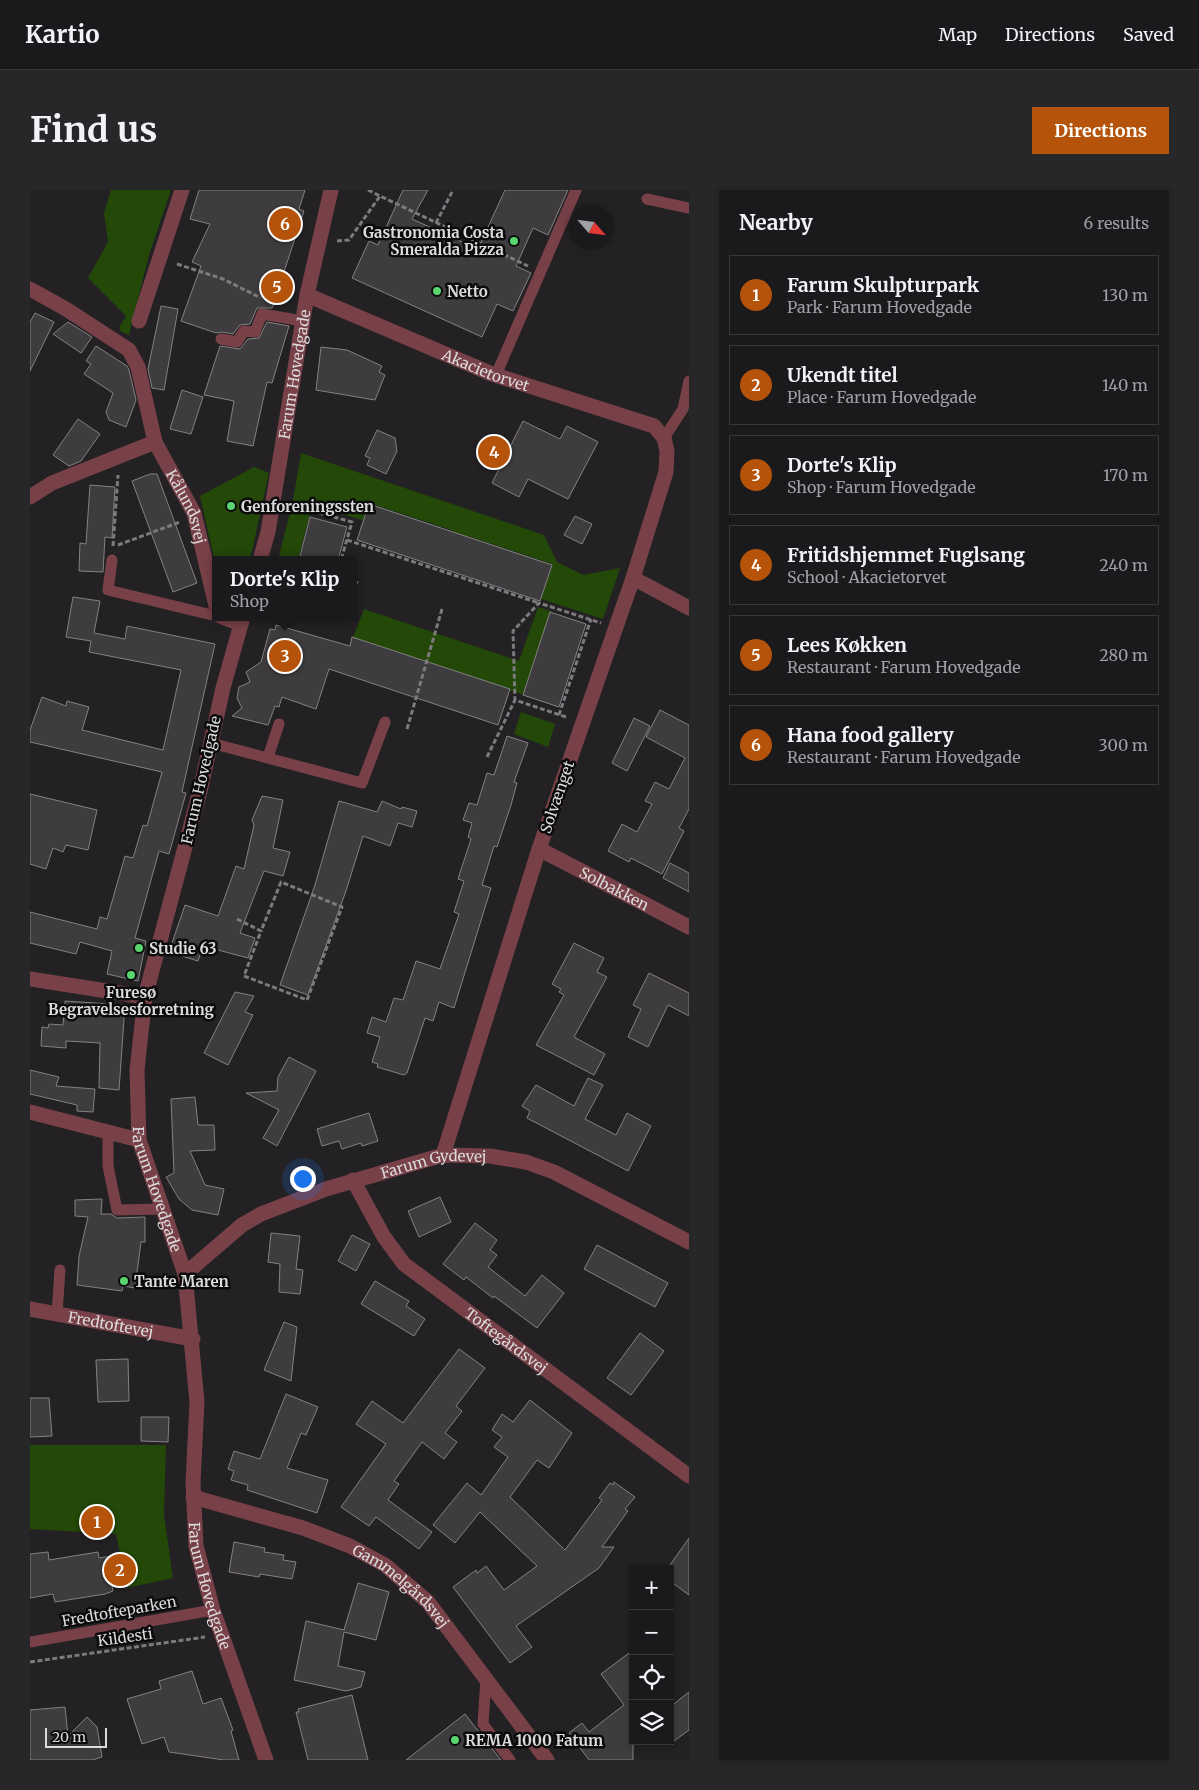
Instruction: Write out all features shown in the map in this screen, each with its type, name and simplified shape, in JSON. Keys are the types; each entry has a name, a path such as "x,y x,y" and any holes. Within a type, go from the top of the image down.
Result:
{"street":[{"path":"139,322 182,190"},
{"name":"Farum Hovedgade","path":"261,556 268,532 307,295 331,190"},
{"name":"Kålundsvej","path":"30,289 66,309 129,350 138,367 155,442 194,517 212,590"},
{"name":"Akacietorvet","path":"307,295 496,376 654,426 664,438"},
{"name":"Solvænget","path":"443,1155 539,849 633,578 666,472 667,451 664,438"},
{"path":"30,497 52,483 155,442"},
{"path":"633,578 689,608"},
{"name":"Farum Hovedgade","path":"242,621 222,688 211,743 187,841 171,893 145,997 137,1070 139,1140 185,1274 193,1339 197,1402 193,1462 196,1546 213,1610 266,1760"},
{"name":"Solbakken","path":"539,849 689,927"},
{"path":"30,979 145,997"},
{"path":"30,1112 139,1140"},
{"name":"Farum Gydevej","path":"185,1274 242,1225 262,1214 353,1180 443,1155 490,1156 540,1167 554,1172 689,1242"},
{"name":"Toftegårdsvej","path":"353,1180 384,1237 404,1264 689,1476"},
{"name":"Fredtoftevej","path":"30,1309 193,1339"},
{"name":"Gammelgårdsvej","path":"193,1497 304,1528 350,1546 385,1565 428,1602 547,1760"}],"lane":[{"path":"496,376 576,190"},
{"path":"646,199 689,208"},
{"path":"221,339 237,342 244,331 255,332 262,314 303,321"},
{"path":"664,438 683,409 689,381"},
{"path":"112,560 108,590 212,615"},
{"path":"211,743 362,783 384,722"},
{"path":"268,757 279,724"},
{"path":"108,1133 108,1166 117,1210 163,1209"},
{"path":"57,1314 60,1270"},
{"name":"Fredtofteparken","path":"30,1642 213,1610"},
{"path":"486,1678 483,1724 510,1760"}],"path":[{"path":"368,190 540,272"},
{"path":"436,223 453,190"},
{"path":"319,242 349,240 380,196"},
{"path":"159,258 223,279 253,296 270,300"},
{"path":"112,560 120,456"},
{"path":"290,504 352,522 342,556"},
{"path":"113,547 194,517"},
{"path":"347,540 616,627"},
{"path":"487,757 516,700 513,631 539,603"},
{"path":"407,729 442,609"},
{"path":"559,715 591,619"},
{"path":"516,700 583,723"},
{"path":"281,882 342,906 307,1000 244,976 261,931 281,882"},
{"path":"237,919 261,931"},
{"name":"Kildesti","path":"30,1662 222,1635"}],"green space":[{"path":"111,190 171,190 149,255 129,335 120,331 120,326 126,316 88,278 108,242 104,213"},
{"path":"301,453 544,535 557,562 583,575 620,568 603,619 541,599 552,564 468,536 463,550 449,545 454,531 369,503 363,520 312,506 299,556 279,556 293,500"},
{"path":"254,467 269,473 251,556 214,556 200,496"},
{"path":"538,607 551,611 524,695 352,640 364,609 519,661"},
{"path":"521,712 555,724 548,747 514,734"},
{"path":"30,1445 166,1445 164,1515 173,1578 127,1588 116,1534 30,1529"}],"building":[{"path":"199,190 305,190 299,209 304,211 281,281 285,283 272,308 257,308 250,324 240,325 233,334 216,333 181,321 201,266 192,262 210,224 190,219"},
{"path":"403,190 428,190 412,219 478,249 505,190 568,190 548,235 533,228 516,266 531,273 513,311 497,304 482,337 352,278 369,241 378,245"},
{"path":"161,306 178,309 164,390 152,388 148,369"},
{"path":"35,313 54,322 30,371 30,322"},
{"path":"68,322 92,337 81,353 53,334"},
{"path":"267,322 289,326 272,383 267,382 253,446 227,441 234,401 204,395 220,346 240,349 248,339 259,338"},
{"path":"96,346 127,366 129,370 136,400 126,427 109,420 106,412 113,393 84,374 91,364 86,361"},
{"path":"321,347 347,350 382,366 379,372 385,375 375,400 316,390"},
{"path":"182,390 203,397 191,434 170,429"},
{"path":"78,419 100,434 81,461 69,466 53,455"},
{"path":"523,421 560,439 567,426 598,442 568,499 528,479 519,497 492,483"},
{"path":"377,430 395,438 397,451 386,474 367,465 370,458 365,456"},
{"path":"150,474 157,474 197,583 173,592 132,481"},
{"path":"90,485 115,487 112,538 105,537 103,572 79,571 80,543 86,544"},
{"path":"369,504 552,565 540,601 357,540"},
{"path":"575,516 592,524 582,544 564,535"},
{"path":"310,517 347,527 339,556 300,556"},
{"path":"73,597 100,601 94,633 125,639 127,626 215,644 182,792 186,793 169,854 159,851 135,938 146,941 138,981 107,974 112,951 80,942 76,954 30,943 30,912 97,929 100,917 107,919 125,856 133,858 143,825 147,826 162,772 30,742 30,730 42,697 66,706 67,701 89,707 82,730 163,750 181,670 89,652 91,641 66,637"},
{"path":"550,612 586,624 559,707 523,695"},
{"path":"276,625 350,646 352,637 510,689 498,725 329,669 316,709 282,697 279,707 275,706 268,725 232,716 242,708 237,698 239,687 250,682 246,672 261,662 270,629 275,630"},
{"path":"660,710 689,725 689,809 679,828 684,831 662,874 631,858 629,862 608,851 622,824 637,832 652,804 645,801 655,782 669,789 685,758 646,737"},
{"path":"634,718 650,726 627,771 612,763"},
{"path":"507,736 528,743 514,782 517,783 511,805 497,847 494,846 482,885 491,888 454,1008 439,1002 433,1021 425,1018 407,1073 404,1075 377,1067 378,1064 372,1062 380,1037 367,1033 372,1017 386,1022 394,998 403,1000 416,961 440,969 459,914 454,912 464,881 458,879 471,839 468,837 472,823 463,820 469,803 477,805 487,773 494,775"},
{"path":"30,794 97,810 88,850 66,845 63,852 53,848 46,869 30,864"},
{"path":"262,796 283,800 273,848 290,852 283,876 264,871 240,933 255,938 248,958 203,946 198,961 182,956 185,947 172,943 185,905 218,916 236,866 244,869 254,825 252,820"},
{"path":"339,801 377,812 382,801 401,809 402,807 417,811 412,827 398,823 390,846 363,836 346,891 308,995 280,985 315,885"},
{"path":"670,863 689,873 689,892 663,878"},
{"path":"574,943 604,958 597,972 607,977 574,1037 605,1054 594,1075 536,1045 564,995 559,992 561,989 552,984"},
{"path":"649,973 689,993 689,1016 668,1005 648,1047 628,1037 641,1009 633,1005"},
{"path":"235,992 254,996 245,1012 253,1015 228,1065 204,1053"},
{"path":"65,1001 125,1005 119,1090 99,1088 100,1043 66,1041 66,1048 41,1046 42,1027 48,1028 49,1024 63,1025"},
{"path":"289,1057 316,1071 277,1146 263,1138 279,1110 246,1093 277,1091 278,1077"},
{"path":"30,1070 59,1077 56,1086 95,1089 93,1112 77,1111 77,1105 30,1094"},
{"path":"588,1078 603,1085 585,1119 616,1135 627,1113 651,1126 628,1171 527,1118 530,1111 522,1106 536,1085 574,1106"},
{"path":"195,1097 198,1125 214,1125 215,1150 190,1151 205,1185 224,1189 218,1215 192,1210 179,1199 166,1177 174,1173 171,1099"},
{"path":"369,1113 378,1141 362,1146 361,1143 342,1149 339,1141 322,1146 317,1129"},
{"path":"440,1197 451,1222 419,1237 408,1211"},
{"path":"102,1199 101,1214 111,1214 117,1218 145,1217 145,1242 141,1242 135,1288 123,1286 122,1291 77,1285 79,1256 88,1217 75,1216 75,1200"},
{"path":"475,1223 497,1240 490,1250 497,1255 488,1267 525,1296 542,1275 564,1293 537,1328 494,1296 493,1298 466,1277 464,1280 443,1264"},
{"path":"271,1233 300,1236 296,1269 303,1270 300,1294 279,1292 280,1264 268,1262"},
{"path":"352,1235 370,1244 356,1271 338,1261"},
{"path":"597,1245 668,1283 655,1307 584,1269"},
{"path":"375,1281 409,1301 406,1306 425,1319 414,1336 361,1304"},
{"path":"284,1322 297,1327 291,1381 264,1370"},
{"path":"640,1333 664,1351 631,1395 607,1378"},
{"path":"459,1349 485,1368 456,1406 462,1411 445,1433 457,1442 444,1459 422,1442 394,1481 399,1484 388,1500 432,1532 419,1549 376,1517 369,1526 341,1507 386,1444 356,1424 372,1401 403,1423"},
{"path":"128,1359 129,1401 98,1402 96,1360"},
{"path":"286,1394 318,1407 306,1435 301,1433 287,1468 328,1480 317,1513 247,1490 248,1485 231,1480 234,1471 228,1469 234,1451 260,1459"},
{"path":"30,1398 49,1398 52,1436 30,1437"},
{"path":"530,1400 572,1433 549,1468 537,1460 510,1497 565,1550 602,1500 599,1498 610,1483 613,1485 614,1482 635,1497 625,1509 628,1511 602,1547 614,1547 599,1568 516,1626 532,1647 510,1663 453,1587 476,1570 477,1573 486,1566 504,1590 537,1566 480,1512 455,1543 433,1525 467,1483 481,1495 508,1457 494,1447 502,1437 492,1430 502,1414 513,1422"},
{"path":"141,1417 169,1417 168,1442 141,1441"},
{"path":"689,1538 689,1595 674,1584 674,1565 670,1565"},
{"path":"234,1542 265,1548 264,1552 284,1555 283,1560 296,1562 292,1579 260,1574 259,1577 229,1572"},
{"path":"48,1552 49,1560 98,1552 99,1558 118,1555 122,1585 112,1586 113,1591 105,1594 55,1602 53,1594 30,1598 30,1554"},
{"path":"358,1583 389,1592 376,1640 344,1632 338,1666 365,1672 361,1687 346,1691 294,1680 306,1621 344,1630"},
{"path":"629,1653 629,1745 633,1745 633,1760 589,1760 569,1733 582,1723 589,1732 624,1705 601,1674"},
{"path":"192,1671 203,1704 221,1698 233,1730 231,1731 239,1760 224,1760 169,1752 164,1737 142,1744 127,1699 161,1689 159,1681"},
{"path":"689,1692 689,1730 674,1741 674,1704"},
{"path":"352,1695 368,1760 308,1760 296,1712 299,1712 298,1709"},
{"path":"65,1707 68,1736 87,1717 97,1727 102,1757 92,1760 30,1760 30,1710"},
{"name":"REMA 1000 Fatum","path":"465,1714 501,1760 406,1760"}],"place":[{"name":"Hana food gallery","path":"285,224"},
{"name":"Gastronomia Costa Smeralda Pizza","path":"514,241"},
{"name":"Lees Køkken","path":"277,287"},
{"name":"Netto","path":"437,291"},
{"name":"Fritidshjemmet Fuglsang","path":"494,452"},
{"name":"Genforeningssten","path":"231,506"},
{"name":"Dorte's Klip","path":"285,656"},
{"name":"Studie 63","path":"139,948"},
{"name":"Furesø Begravelsesforretning","path":"131,975"},
{"name":"Tante Maren","path":"124,1281"},
{"name":"Farum Skulpturpark","path":"97,1522"},
{"name":"Ukendt titel","path":"120,1570"},
{"name":"REMA 1000 Fatum","path":"455,1740"}]}
